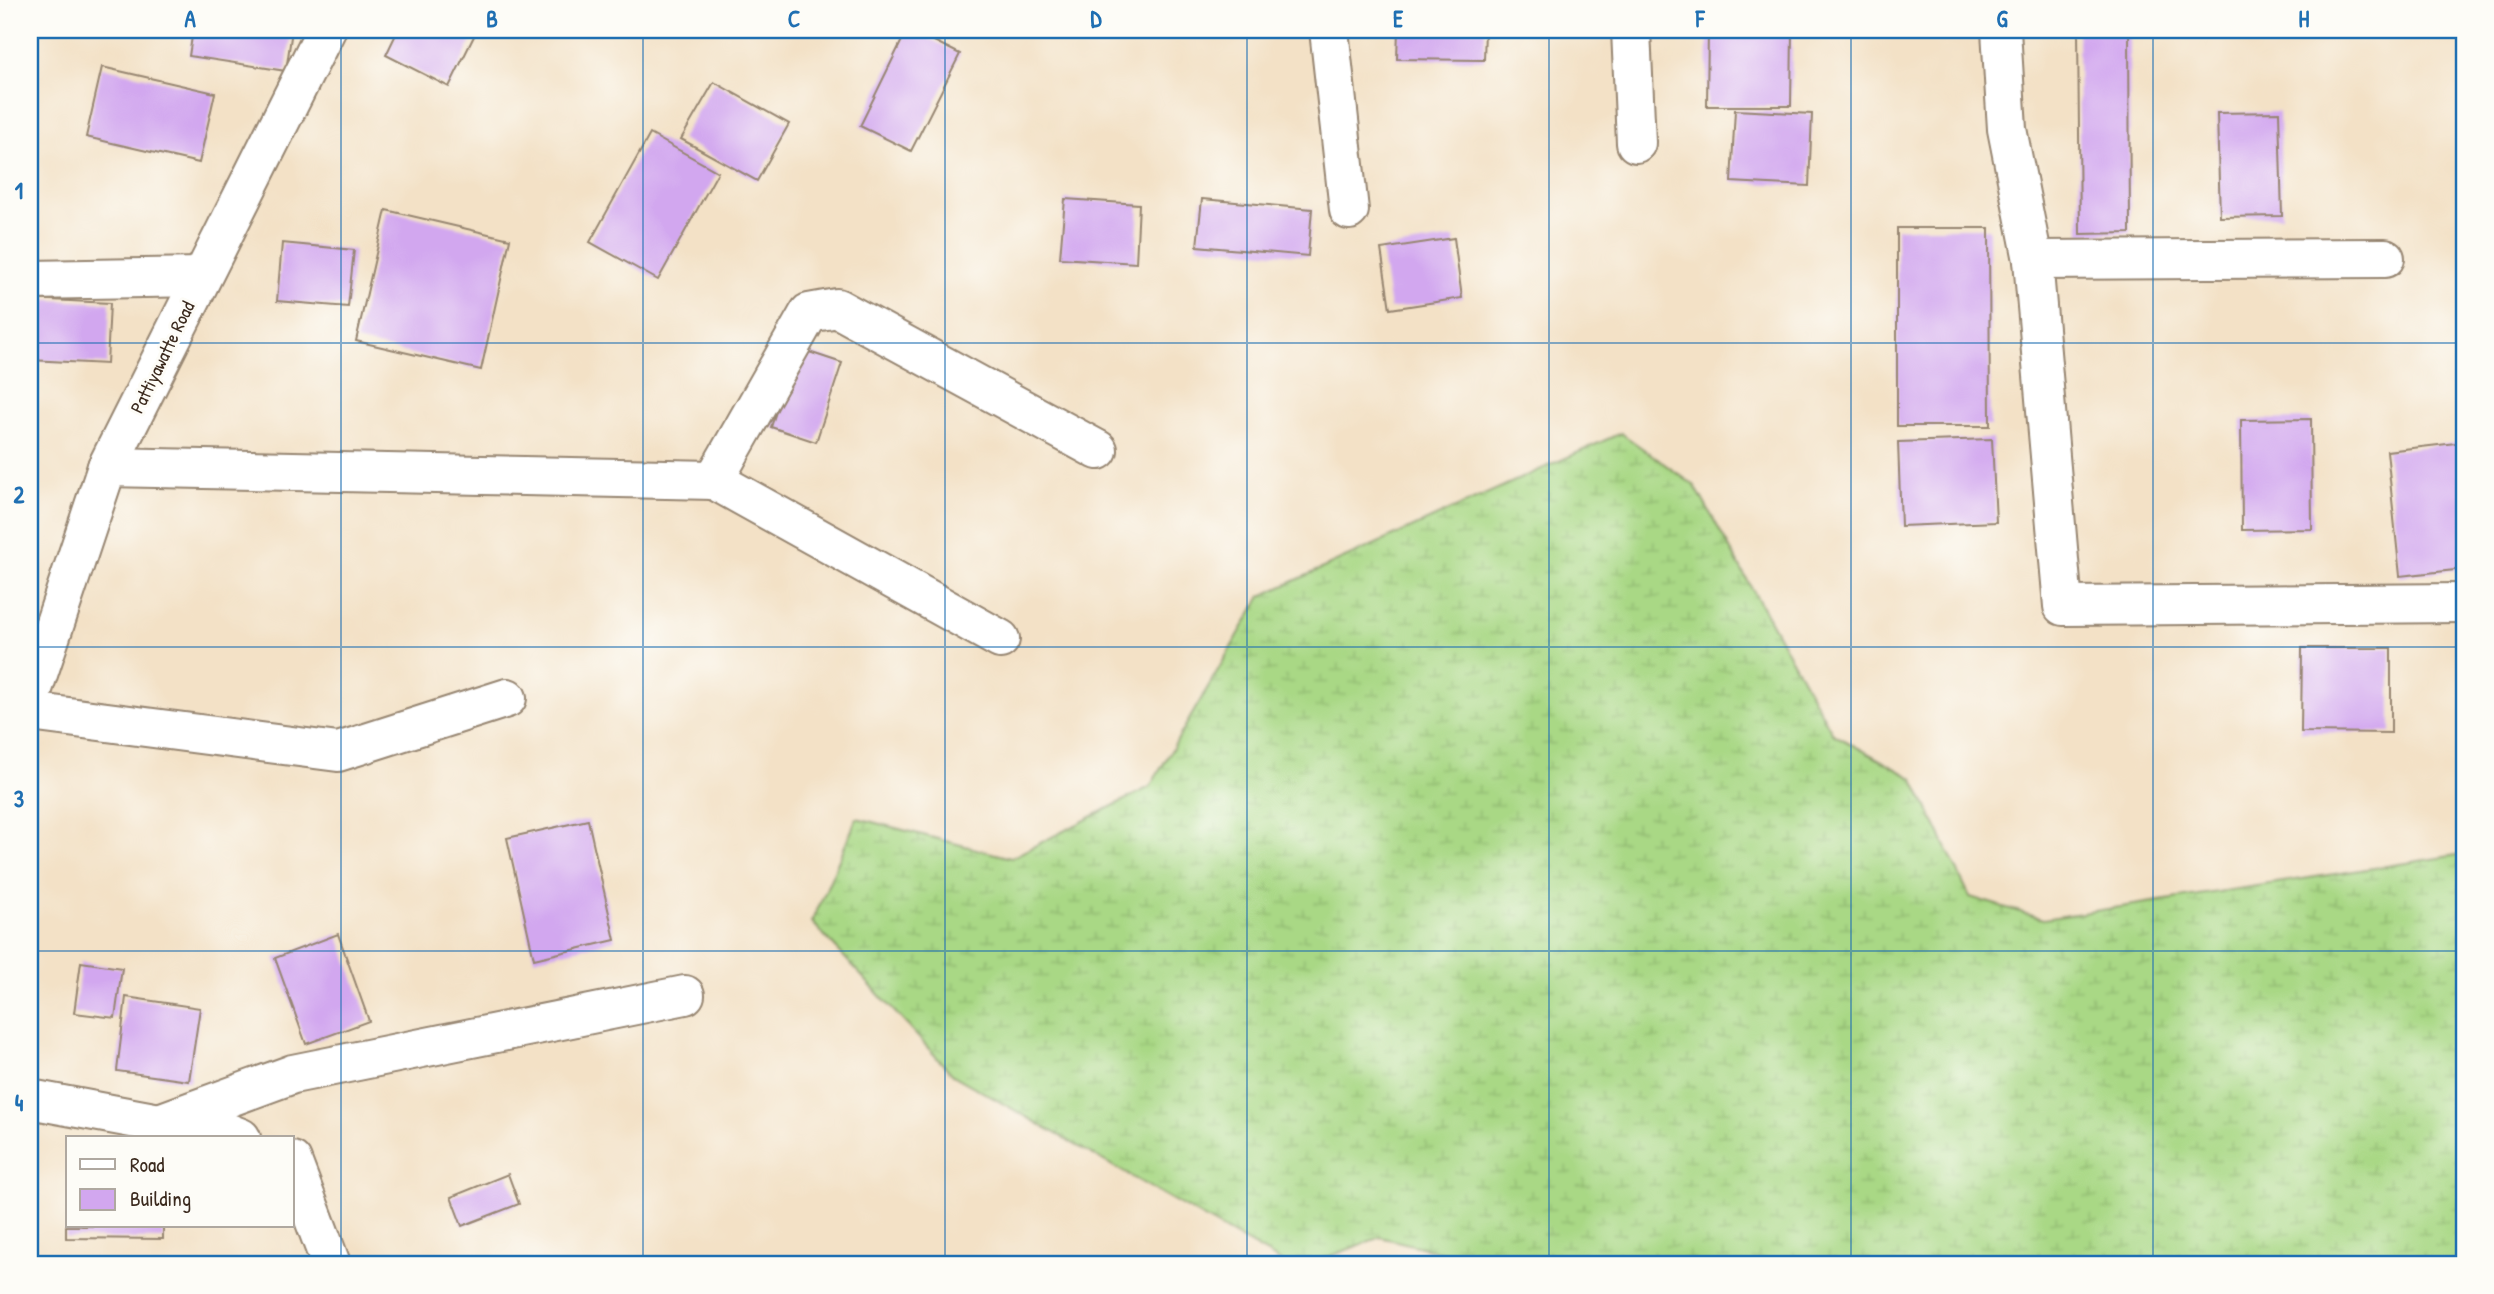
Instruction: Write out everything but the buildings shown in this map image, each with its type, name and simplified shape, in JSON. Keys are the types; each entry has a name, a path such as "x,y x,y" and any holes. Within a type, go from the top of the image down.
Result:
{"street":[{"name":"Pattiyawatte Road","path":"30,698 107,467 326,30"},
{"path":"1329,30 1349,211"},
{"path":"1631,30 1636,143"},
{"path":"2001,30 2007,129 2033,260 2063,606 2464,603"},
{"path":"2033,260 2385,258"},
{"path":"30,280 201,277"},
{"path":"714,480 809,313 836,308 1098,450"},
{"path":"107,467 714,480 1000,639"},
{"path":"30,712 338,752 507,698"},
{"path":"159,1123 293,1074 685,995"},
{"path":"30,1099 237,1136"},
{"path":"294,1166 331,1264"}],"green space":[{"path":"1621,433 1695,486 1833,734 1913,778 1970,897 2043,919 2464,854 2464,1264 1491,1264 1380,1237 1310,1264 1285,1264 953,1075 812,922 857,818 1011,858 1150,787 1261,596"}]}
